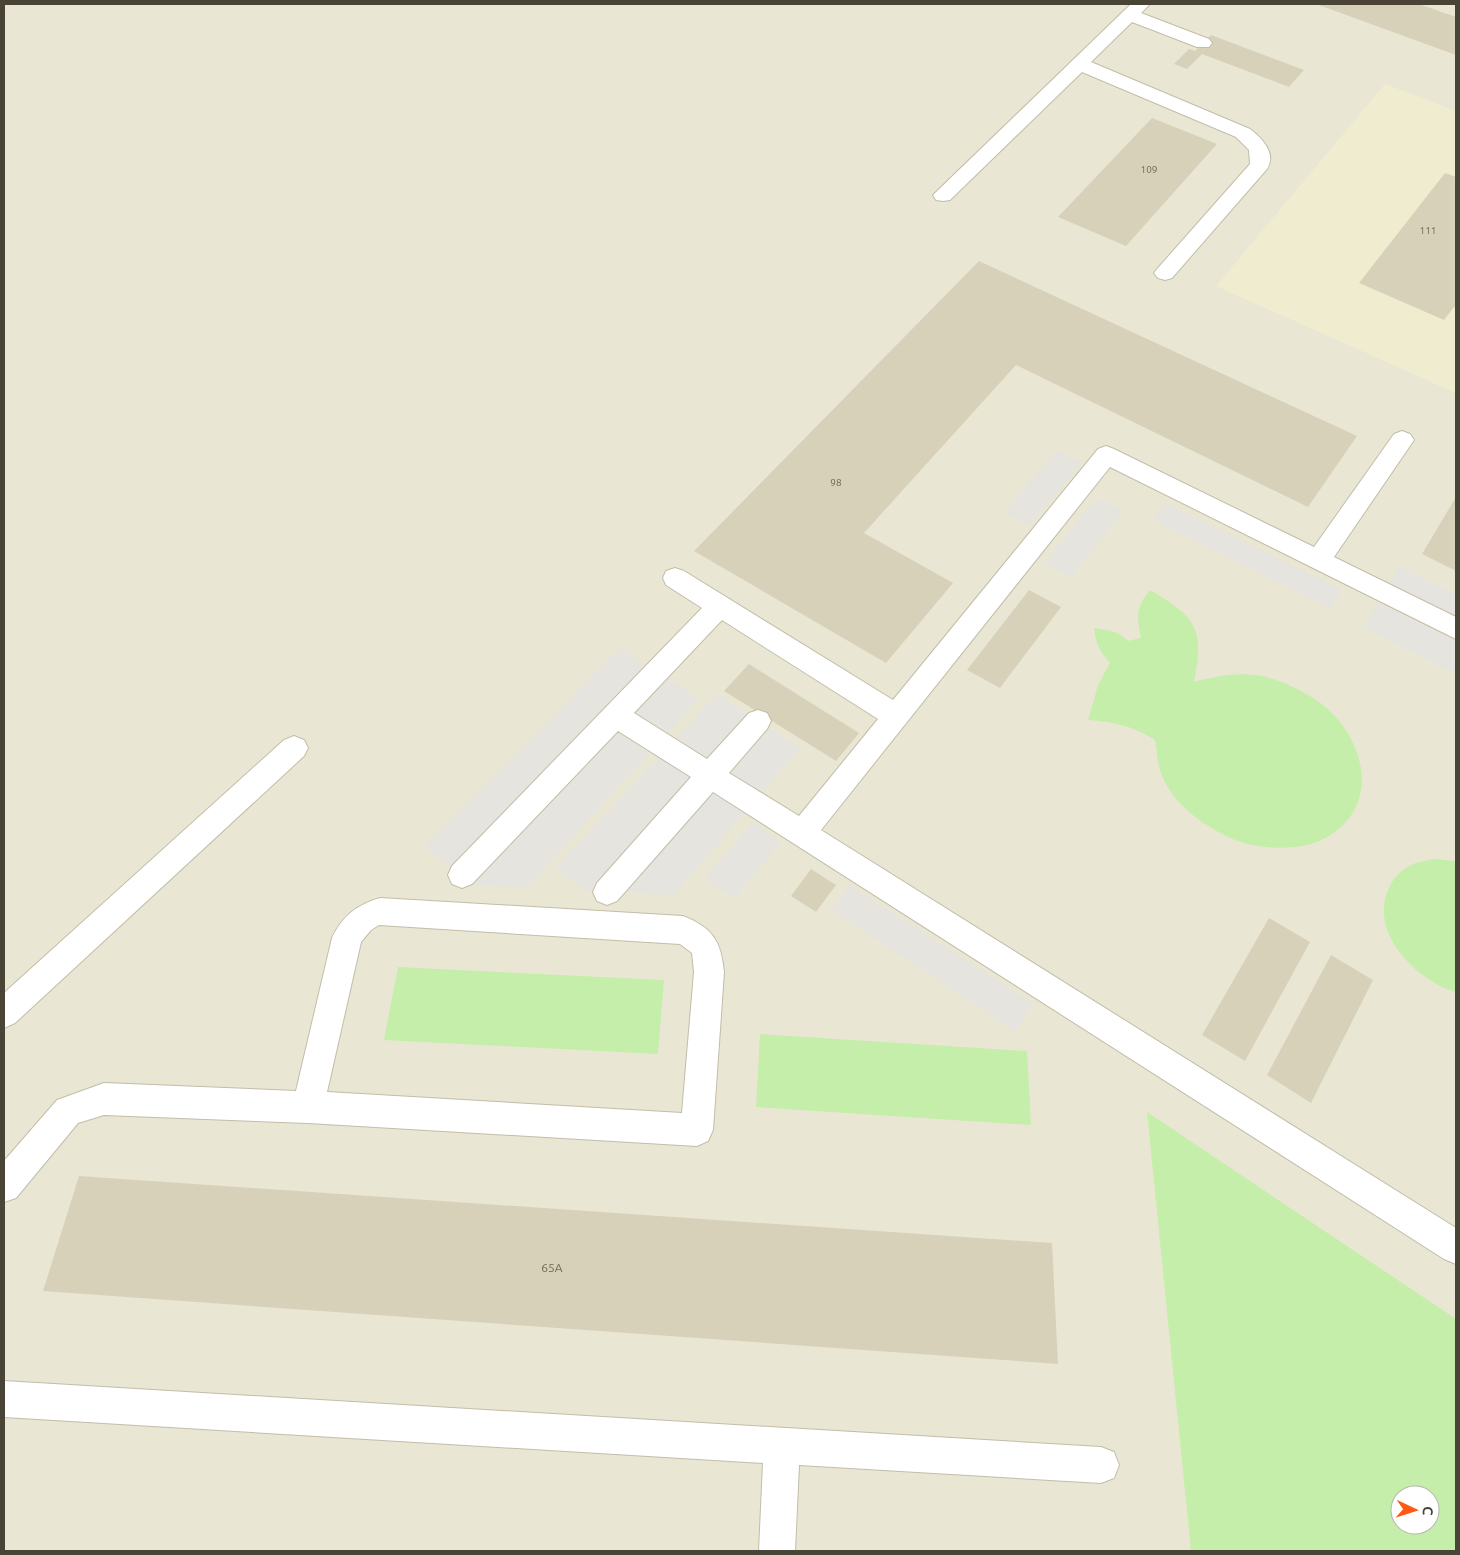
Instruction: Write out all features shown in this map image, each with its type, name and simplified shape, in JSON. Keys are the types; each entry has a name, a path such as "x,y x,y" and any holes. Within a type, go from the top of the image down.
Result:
{"street":[{"path":"943,195 1135,10 1203,43"},
{"path":"1079,64 1243,133 1256,143 1261,154 1260,165 1165,273"},
{"path":"1318,560 1402,440"},
{"path":"802,833 1106,455 1456,629"},
{"path":"675,578 896,716"},
{"path":"462,875 720,606"},
{"path":"615,714 1456,1247"},
{"path":"607,892 758,721"},
{"path":"4,1013 294,748"},
{"path":"4,1186 68,1111 104,1100 308,1107 697,1130 709,972 707,951 699,937 683,930 380,911 366,915 355,924 347,938 308,1107"},
{"path":"4,1399 1101,1465"},
{"path":"777,1551 782,1445"}],"shaded area":[{"path":"4,4 1456,4 1456,1551 4,1551"},
{"path":"1385,84 1456,111 1456,393 1216,286"},
{"path":"1057,450 1082,463 1029,526 1004,512"},
{"path":"1097,498 1123,511 1071,578 1044,563"},
{"path":"1165,503 1342,590 1331,609 1152,520"},
{"path":"1399,567 1456,595 1456,674 1363,627"},
{"path":"620,648 699,699 527,887 475,885 424,847"},
{"path":"717,694 800,748 674,895 587,891 556,868"},
{"path":"753,822 781,842 734,899 705,879"},
{"path":"849,885 1033,1004 1015,1031 831,910"}],"green space":[{"path":"1150,590 1178,608 1193,626 1197,636 1198,649 1194,682 1214,677 1245,674 1276,680 1314,699 1328,709 1344,727 1358,756 1362,785 1359,800 1352,814 1337,830 1326,838 1314,843 1286,848 1252,845 1228,837 1197,818 1171,792 1160,770 1155,740 1139,731 1123,726 1088,720 1098,685 1110,663 1099,647 1094,628 1117,633 1128,641 1141,638 1138,612 1145,596"},
{"path":"1433,859 1456,861 1456,992 1425,977 1411,965 1399,951 1390,936 1385,920 1384,903 1396,876 1411,865"},
{"path":"398,967 664,980 658,1054 384,1040"},
{"path":"760,1034 1027,1051 1031,1125 756,1107"},
{"path":"1147,1112 1456,1319 1456,1551 1191,1551"}],"building":[{"path":"1316,4 1419,4 1456,17 1456,55"},
{"path":"1211,35 1304,70 1289,87 1202,54 1187,69 1174,64 1189,49 1195,51"},
{"path":"1152,118 1217,144 1126,246 1058,217"},
{"path":"1445,173 1456,177 1456,308 1454,307 1444,320 1359,283"},
{"path":"979,261 1357,436 1308,507 1016,365 864,533 953,583 886,663 694,551"},
{"path":"1456,497 1456,571 1422,554"},
{"path":"1029,590 1061,607 1000,688 967,670"},
{"path":"749,664 859,733 836,761 724,691"},
{"path":"811,869 836,885 816,912 791,896"},
{"path":"1269,918 1310,942 1245,1061 1202,1035"},
{"path":"1331,955 1373,980 1311,1103 1267,1075"},
{"path":"79,1176 1052,1243 1058,1364 43,1291"}]}
